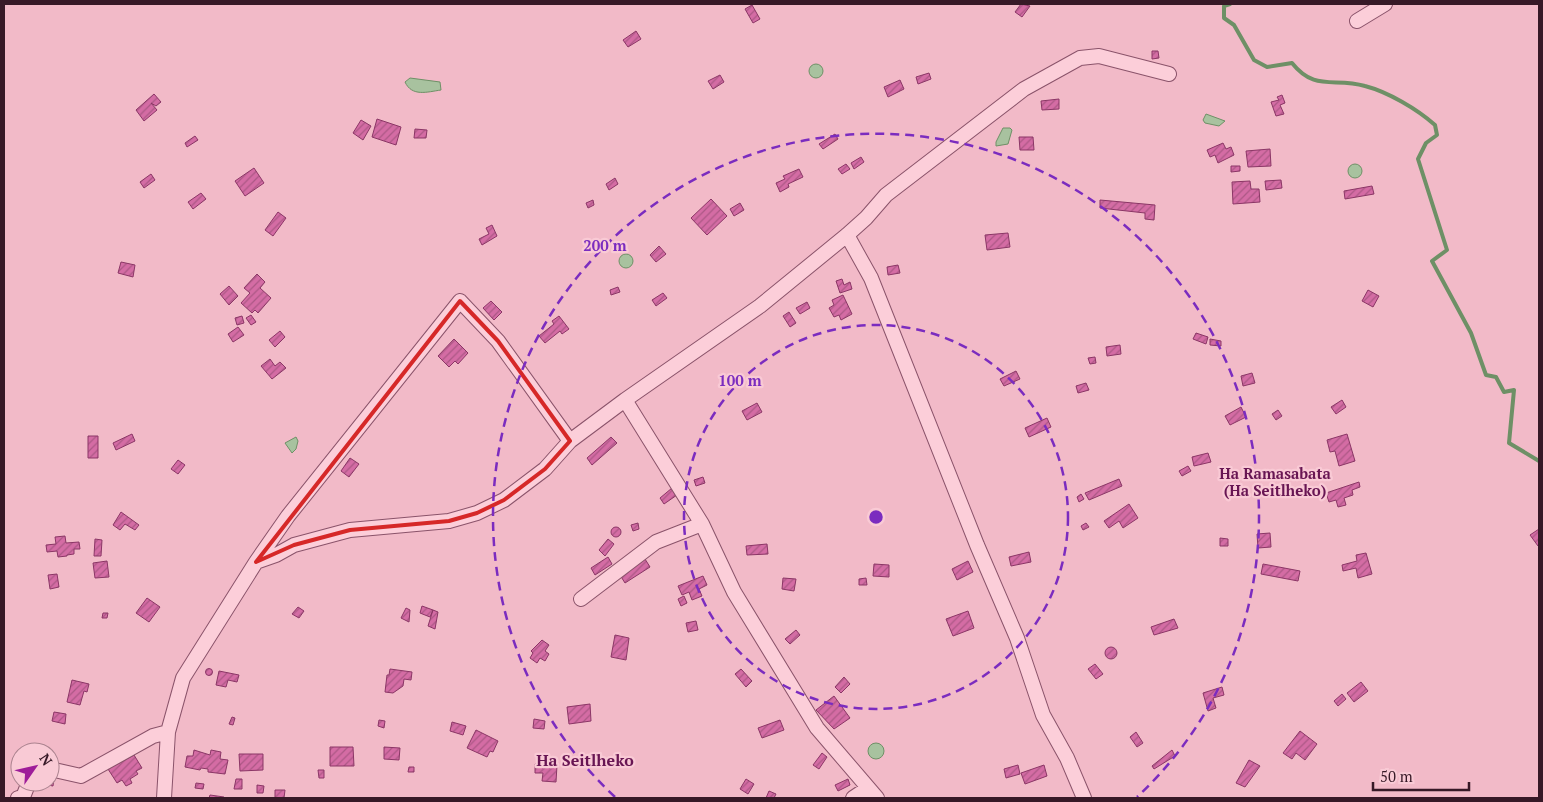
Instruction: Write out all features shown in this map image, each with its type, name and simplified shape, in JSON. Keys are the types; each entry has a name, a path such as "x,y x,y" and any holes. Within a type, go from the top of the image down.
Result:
{"street":[{"path":"1356,21 1385,4"},
{"path":"256,562 276,556 294,545 350,530 449,521 477,513 504,500 545,469 570,441 625,400 724,333 816,262 866,218 886,195 964,133 1024,89 1080,58 1099,56 1169,74"},
{"path":"847,235 871,278 974,536 1014,630 1043,715 1067,758 1084,798"},
{"path":"164,798 168,732 183,678 256,562 288,516 460,300 498,341 570,441"},
{"path":"625,400 702,524 734,592 817,728 873,793 853,798"},
{"path":"581,599 656,542 702,524"},
{"path":"60,771 81,776 153,736 168,732"}],"highlighted area":[{"path":"460,301 498,341 570,441 545,469 504,500 477,513 449,521 350,530 294,545 256,562"}],"shaded area":[{"path":"813,64 819,64 823,71 819,78 813,78 809,74 809,68"},
{"path":"410,78 440,82 441,90 416,92 408,87 405,82"},
{"path":"1206,114 1225,121 1219,126 1205,123 1203,120"},
{"path":"1003,128 1010,128 1012,130 1008,144 996,146 996,142"},
{"path":"1352,164 1358,164 1362,171 1358,178 1352,178 1348,174 1348,168"},
{"path":"626,254 631,256 633,261 631,266 626,268 621,266 619,261 621,256"},
{"path":"296,437 298,441 296,449 292,453 285,443"},
{"path":"876,743 884,751 876,759 868,751"}],"building":[{"path":"1021,4 1030,6 1022,17 1015,12"},
{"path":"752,5 760,19 753,23 745,9"},
{"path":"636,31 641,39 628,47 623,40"},
{"path":"1152,51 1158,51 1159,58 1152,59"},
{"path":"929,73 931,79 918,84 916,77"},
{"path":"720,75 724,82 713,89 708,81"},
{"path":"900,80 904,89 888,97 884,87"},
{"path":"154,94 161,102 156,106 151,103 157,110 144,121 136,110"},
{"path":"1282,95 1285,103 1280,105 1284,114 1276,116 1271,102 1279,100 1277,97"},
{"path":"1059,99 1059,109 1042,110 1041,101"},
{"path":"377,119 401,127 396,145 372,137"},
{"path":"361,120 371,126 363,140 353,133"},
{"path":"415,129 427,130 426,138 414,138"},
{"path":"835,134 838,139 823,149 819,144"},
{"path":"195,136 198,140 187,147 185,143"},
{"path":"1019,137 1033,137 1034,150 1020,150"},
{"path":"1223,143 1226,149 1231,147 1234,155 1218,163 1215,155 1210,157 1207,150"},
{"path":"1270,149 1271,166 1248,167 1246,151"},
{"path":"861,157 864,162 854,169 851,163"},
{"path":"846,164 850,169 842,174 838,169"},
{"path":"1231,166 1240,166 1240,171 1231,172"},
{"path":"254,168 264,183 245,196 235,181"},
{"path":"799,169 803,177 788,184 789,187 780,192 776,183 785,179 783,176"},
{"path":"151,174 155,180 144,188 140,182"},
{"path":"615,178 618,184 609,190 606,184"},
{"path":"1281,180 1282,188 1266,190 1265,181"},
{"path":"1250,181 1251,189 1259,189 1260,202 1233,204 1232,182"},
{"path":"1372,186 1374,194 1345,199 1344,191"},
{"path":"201,193 206,199 193,209 188,202"},
{"path":"711,199 727,216 707,235 691,218"},
{"path":"593,200 594,205 588,208 586,203"},
{"path":"1100,200 1155,205 1154,220 1145,219 1145,213 1100,208"},
{"path":"740,203 744,210 734,216 730,209"},
{"path":"278,212 286,218 273,236 265,230"},
{"path":"492,225 497,236 482,245 479,239 489,234 486,228"},
{"path":"1008,233 1010,247 987,250 985,235"},
{"path":"659,246 666,254 656,262 650,255"},
{"path":"121,262 135,265 133,277 118,273"},
{"path":"898,265 900,273 888,275 887,267"},
{"path":"257,274 265,282 260,288 271,298 258,313 255,310 252,313 241,303 250,293 244,288"},
{"path":"842,279 844,285 850,282 852,289 840,293 836,281"},
{"path":"229,286 238,296 229,305 220,294"},
{"path":"618,287 620,292 611,295 610,290"},
{"path":"1368,290 1379,296 1373,307 1362,301"},
{"path":"663,293 667,298 656,306 652,300"},
{"path":"843,295 852,314 841,320 839,315 834,317 829,308 834,305 832,300"},
{"path":"491,301 502,312 494,320 483,308"},
{"path":"807,302 810,308 800,314 796,308"},
{"path":"789,312 796,323 790,327 783,316"},
{"path":"251,315 256,322 251,325 246,318"},
{"path":"242,316 244,323 237,325 235,318"},
{"path":"559,316 569,329 562,334 560,331 545,343 539,336 554,324 552,321"},
{"path":"238,327 244,335 233,342 228,334"},
{"path":"280,331 285,337 275,347 269,340"},
{"path":"1196,333 1208,337 1206,344 1193,339"},
{"path":"454,339 468,353 458,364 455,361 449,367 438,356"},
{"path":"1210,339 1221,341 1221,346 1210,345"},
{"path":"1120,345 1121,354 1107,356 1106,347"},
{"path":"1095,357 1096,363 1090,364 1088,358"},
{"path":"270,359 275,366 280,362 286,368 272,379 261,366"},
{"path":"1016,371 1020,379 1004,386 1000,379"},
{"path":"1252,373 1255,383 1243,386 1241,376"},
{"path":"1086,383 1089,390 1078,393 1076,386"},
{"path":"1342,400 1346,407 1336,414 1331,407"},
{"path":"757,403 762,412 747,420 742,411"},
{"path":"1241,407 1246,417 1230,425 1225,416"},
{"path":"1278,410 1282,416 1276,420 1272,414"},
{"path":"1047,418 1051,427 1029,437 1025,428"},
{"path":"132,434 135,441 116,450 113,443"},
{"path":"1347,434 1355,461 1339,466 1335,451 1330,452 1327,440"},
{"path":"88,436 98,436 98,458 88,458"},
{"path":"611,437 617,443 592,465 587,458"},
{"path":"1208,453 1211,462 1194,466 1192,457"},
{"path":"350,458 359,464 349,477 341,471"},
{"path":"178,460 185,465 178,474 171,469"},
{"path":"1188,466 1191,471 1182,476 1179,471"},
{"path":"703,477 705,483 696,486 694,480"},
{"path":"1119,479 1122,486 1089,500 1085,493"},
{"path":"1359,482 1360,487 1352,490 1353,495 1344,498 1346,505 1338,507 1336,500 1329,502 1326,493"},
{"path":"672,488 677,495 664,504 660,498"},
{"path":"1081,494 1084,499 1079,502 1077,497"},
{"path":"1129,504 1138,518 1123,528 1119,521 1109,528 1104,521"},
{"path":"121,512 139,525 135,530 125,524 120,530 113,525"},
{"path":"638,523 639,529 633,531 631,525"},
{"path":"1086,523 1089,527 1083,530 1081,526"},
{"path":"614,527 618,527 621,532 620,536 614,537 611,534 611,530"},
{"path":"1539,529 1539,545 1538,546 1530,535"},
{"path":"1270,533 1271,547 1258,548 1257,534"},
{"path":"65,536 66,543 79,542 80,549 74,549 74,554 58,557 57,551 47,552 46,545 56,544 55,537"},
{"path":"1220,538 1228,539 1228,546 1220,546"},
{"path":"95,539 102,540 101,556 94,556"},
{"path":"608,539 614,544 605,556 599,550"},
{"path":"767,544 768,554 747,555 746,546"},
{"path":"1029,552 1031,562 1011,566 1009,557"},
{"path":"1366,553 1372,574 1358,578 1356,568 1343,571 1342,565 1357,561 1356,555"},
{"path":"608,557 612,564 595,575 591,568"},
{"path":"645,559 650,567 625,583 620,575"},
{"path":"107,561 109,577 95,578 93,563"},
{"path":"968,561 973,572 957,580 952,569"},
{"path":"874,564 889,565 889,577 873,576"},
{"path":"1263,564 1300,571 1298,581 1261,574"},
{"path":"57,574 59,587 50,589 48,575"},
{"path":"703,576 707,585 699,589 702,596 692,600 689,592 682,595 678,586"},
{"path":"783,578 796,579 794,591 782,589"},
{"path":"866,578 867,585 859,585 859,579"},
{"path":"684,596 687,603 681,606 678,599"},
{"path":"147,598 160,607 149,622 136,613"},
{"path":"422,606 433,610 430,617 420,613"},
{"path":"298,607 304,611 299,618 292,614"},
{"path":"406,608 410,610 409,622 401,618"},
{"path":"433,610 438,612 435,629 428,626"},
{"path":"968,611 974,628 953,636 946,619"},
{"path":"103,613 108,613 107,618 102,618"},
{"path":"1174,619 1178,628 1154,635 1151,627"},
{"path":"696,621 698,630 688,632 686,623"},
{"path":"796,630 800,635 790,644 785,639"},
{"path":"615,635 629,638 626,660 611,657"},
{"path":"542,640 549,645 545,651 549,654 545,661 540,658 537,663 530,658 533,653 531,651"},
{"path":"1109,647 1113,647 1117,653 1113,659 1109,659 1105,655 1105,651"},
{"path":"1095,664 1103,674 1096,679 1088,669"},
{"path":"209,668 213,672 209,676 205,672"},
{"path":"390,669 412,672 411,680 404,679 403,686 393,693 385,692 387,675 389,675"},
{"path":"741,669 752,681 746,687 735,674"},
{"path":"219,671 239,675 237,682 228,680 226,687 216,685"},
{"path":"844,677 850,684 841,693 835,687"},
{"path":"72,680 89,684 87,692 84,691 80,705 67,702"},
{"path":"1361,682 1368,691 1354,702 1347,693"},
{"path":"1222,687 1224,695 1213,698 1216,708 1208,711 1203,693"},
{"path":"1342,694 1346,699 1338,706 1334,701"},
{"path":"834,696 850,718 834,729 816,710"},
{"path":"590,704 591,721 569,724 567,707"},
{"path":"54,712 66,714 65,724 52,721"},
{"path":"232,717 235,718 233,725 229,724"},
{"path":"534,719 545,721 544,729 533,728"},
{"path":"379,720 385,721 384,728 378,726"},
{"path":"780,720 784,730 762,738 758,728"},
{"path":"452,722 466,726 463,735 450,731"},
{"path":"476,730 498,741 493,752 490,751 487,757 467,748"},
{"path":"1300,731 1317,744 1305,760 1296,753 1292,759 1283,753"},
{"path":"1136,732 1143,743 1137,747 1130,737"},
{"path":"330,747 353,747 354,766 330,766"},
{"path":"384,747 400,748 399,760 384,759"},
{"path":"194,750 210,755 211,750 221,752 220,759 228,760 225,774 208,772 208,769 201,768 200,770 185,767 187,756 193,756"},
{"path":"1172,750 1175,756 1154,769 1152,766"},
{"path":"822,753 827,757 819,769 813,765"},
{"path":"239,754 263,754 263,770 240,771"},
{"path":"134,755 142,768 136,771 138,774 130,779 132,783 126,786 122,780 117,783 108,769"},
{"path":"1249,760 1260,766 1245,787 1236,783"},
{"path":"535,764 557,765 556,782 542,781 543,773 535,773"},
{"path":"1018,765 1020,774 1006,778 1004,769"},
{"path":"1044,765 1047,776 1025,784 1021,773"},
{"path":"409,767 414,767 414,772 408,772"},
{"path":"318,770 324,770 324,778 319,778"},
{"path":"236,779 242,779 242,789 234,789"},
{"path":"746,779 754,784 748,794 740,789"},
{"path":"848,779 850,785 838,791 835,785"},
{"path":"196,783 204,784 203,789 195,788"},
{"path":"257,785 264,786 263,793 257,793"},
{"path":"275,790 285,790 284,798 275,798"},
{"path":"769,791 776,794 774,798 766,798"},
{"path":"210,795 224,797 224,798 209,798"}],"waterway":[{"path":"1230,4 1224,6 1224,18 1234,25 1254,60 1267,67 1292,63 1300,72 1317,81 1354,84 1383,92 1420,113 1435,125 1437,135 1426,143 1418,159 1447,250 1432,261 1471,333 1486,375 1496,377 1504,392 1514,390 1509,443 1539,461"}],"district":[{"name":"Ha Ramasabata (Ha Seitlheko)","path":"1275,482"},
{"name":"Ha Seitlheko","path":"585,760"}]}
